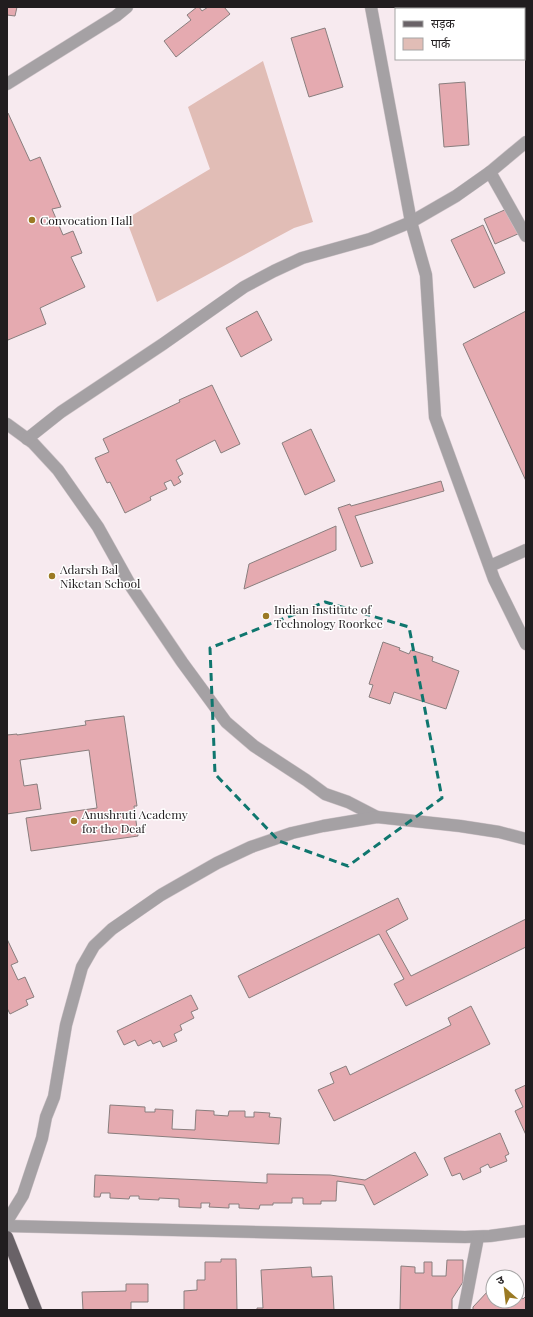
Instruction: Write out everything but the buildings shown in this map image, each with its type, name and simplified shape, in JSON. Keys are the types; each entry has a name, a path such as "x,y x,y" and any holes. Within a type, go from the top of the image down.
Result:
{"main road":[{"path":"7,1237 36,1310"}],"street":[{"path":"7,84 116,16 127,7"},
{"path":"371,7 411,222 426,275 435,417 494,579 526,644"},
{"path":"27,440 61,412 157,348 244,287 302,258 370,239 411,222 456,196 490,172 526,142"},
{"path":"490,172 526,236"},
{"path":"7,424 27,440 34,443 58,470 98,526 132,588 182,662 226,722 254,746 325,794 348,802 377,817"},
{"path":"490,566 526,550"},
{"path":"7,1221 24,1195 42,1138 46,1117 54,1097 66,1025 82,967 94,946 112,929 161,895 217,863 250,848 292,833 323,826 377,817 460,826 499,832 526,839"},
{"path":"7,1226 478,1237 526,1231"},
{"path":"464,1310 478,1237"}],"highlighted area":[{"path":"325,602 409,627 442,798 348,866 279,841 215,774 210,648"}],"green space":[{"path":"263,61 313,222 294,228 157,302 126,219 210,169 188,107"}],"place":[{"name":"Convocation Hall","path":"32,220"},
{"name":"Adarsh Bal Niketan School","path":"52,576"},
{"name":"Indian Institute of Technology Roorkee","path":"266,616"},
{"name":"Anushruti Academy for the Deaf","path":"74,821"}]}
